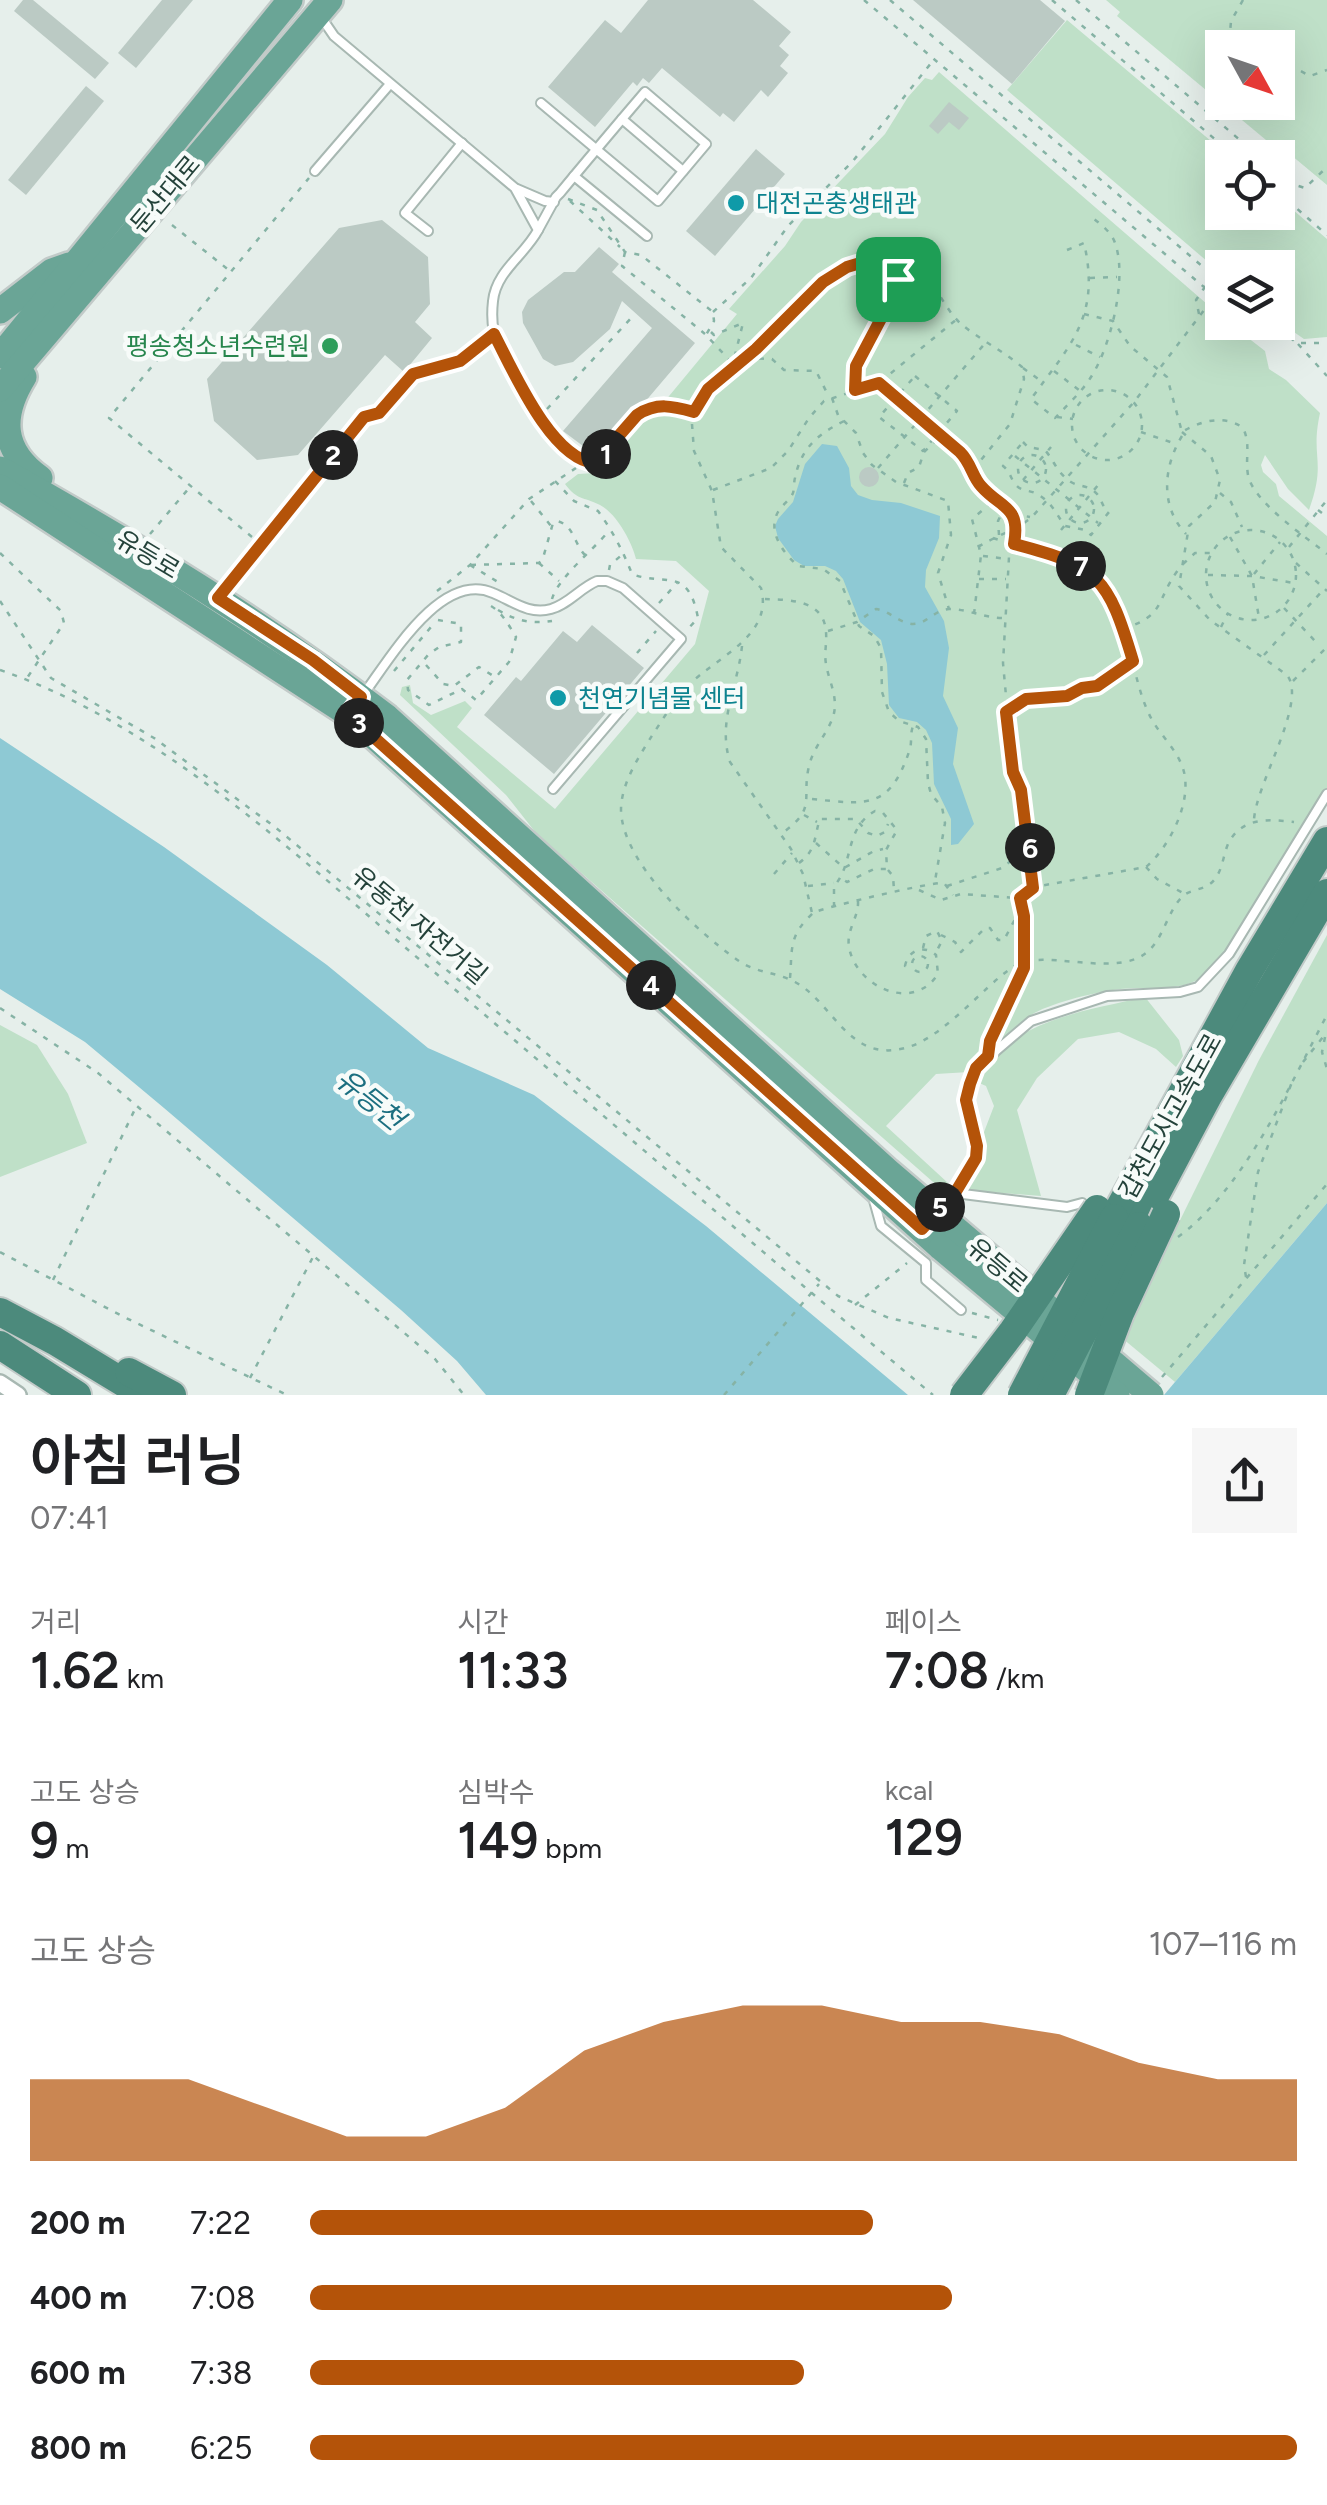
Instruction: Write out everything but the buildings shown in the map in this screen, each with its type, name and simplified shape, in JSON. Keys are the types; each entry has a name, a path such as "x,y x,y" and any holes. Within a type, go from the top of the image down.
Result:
{"highway":[{"name":"갑천도시고속도로","path":"1225,1045 1318,832"},
{"name":"갑천도시고속도로","path":"1022,1395 1108,1214 1289,954 1327,892"},
{"path":"1089,1395 1120,1313 1166,1214 1225,1045"},
{"name":"갑천도시고속도로","path":"1050,1395 1108,1214"},
{"path":"964,1395 1108,1214"},
{"path":"0,1312 144,1395"},
{"path":"0,1332 110,1395"},
{"path":"55,1341 90,1352 172,1395"},
{"path":"0,1345 77,1395"}],"main road":[{"name":"둔산대로","path":"0,356 290,0"},
{"name":"둔산대로","path":"0,388 325,6"},
{"path":"0,311 52,272 78,262"},
{"path":"0,496 48,506 42,480 14,456 4,416 12,392 34,364 43,338"},
{"name":"유등로","path":"0,469 48,506 354,706 412,738 928,1215 938,1244 1117,1395"},
{"name":"유등로","path":"0,487 48,506 218,598 313,660 354,706 869,1182 928,1215"},
{"name":"유등로","path":"938,1244 1155,1388"}],"street":[{"path":"0,1383 18,1395"}],"lane":[{"path":"325,6 332,34 390,84 515,188 545,202 554,202"},
{"path":"315,171 390,84"},
{"path":"541,103 597,149 658,200 706,144 644,92 622,120 597,149 574,176 554,202 496,286 492,302 494,334 538,418 586,462 602,459 637,415 646,410 661,405 694,412"},
{"path":"622,120 683,171"},
{"path":"428,231 405,213 462,143"},
{"path":"574,176 646,236"},
{"path":"515,188 538,230"},
{"path":"218,598 364,417 379,413 413,374 460,361 494,334"},
{"path":"354,706 434,607 457,591 484,589 525,608 542,610 562,606 597,581 616,584 681,639 554,789"},
{"path":"928,1215 955,1193 976,1158 977,1146 966,1100 976,1068 1032,1021 1107,996 1180,992 1198,987 1229,954 1318,832 1327,794"},
{"path":"869,1182 881,1226 938,1244 926,1263 926,1280 961,1310"},
{"path":"955,1193 1108,1214"}],"path":[{"path":"864,0 1204,287 1196,300 1200,315"},
{"path":"890,0 1205,268"},
{"path":"1052,0 1216,140"},
{"path":"1076,0 1240,140"},
{"path":"1230,30 1243,0"},
{"path":"713,312 751,278 799,214 853,161 933,60"},
{"path":"1295,68 1310,76 1327,70"},
{"path":"1295,184 1300,188 1312,184 1327,167"},
{"path":"261,544 110,418 315,171"},
{"path":"708,333 714,322 713,312 642,255 625,252 568,199 597,210 625,252 622,266 708,333 735,366"},
{"path":"1295,207 1327,235"},
{"path":"1056,416 1082,390 1101,358 1113,321 1118,277 1116,244 1109,232 1089,215"},
{"path":"172,224 231,272"},
{"path":"1067,250 1084,243 1088,278 1083,314 1073,344 1031,398 1056,416 1073,420"},
{"path":"812,914 793,852 730,762 726,750 725,722 742,644 764,599 754,579 721,547 712,491 694,451 694,412 708,389 833,274 877,258 898,262 925,277 956,320 1043,382"},
{"path":"855,390 856,366 894,294 898,262"},
{"path":"862,388 864,368 912,269"},
{"path":"1088,278 1118,277"},
{"path":"978,547 1016,531 1032,517 1134,402 1205,309"},
{"path":"1083,314 1113,321 1130,346 1158,368 1170,383 1182,433 1210,456 1219,474 1219,492 1210,509 1192,522 1187,535 1179,586 1221,628 1293,682"},
{"path":"538,418 634,315"},
{"path":"712,491 756,476 778,462 809,418 830,397 879,383 956,320"},
{"path":"708,333 714,335 743,322 735,355 743,360 772,359 784,370 816,371 838,414 856,433 862,453 877,470 948,501 951,535 938,580 948,610"},
{"path":"877,470 988,340"},
{"path":"1293,340 1327,376"},
{"path":"1297,343 1327,343"},
{"path":"1073,344 1101,358"},
{"path":"973,470 1010,424 1024,379 1022,367"},
{"path":"1054,370 1092,394"},
{"path":"903,484 957,411 915,376 880,417 924,452"},
{"path":"879,383 968,461 981,486 1012,514 1016,531 1009,559 1003,662 1013,772 1020,784 1033,888"},
{"path":"1111,390 1134,402 1141,416 1141,432 1134,446 1122,456 1108,459 1086,452 1075,438 1073,420 1079,404 1092,394 1111,390"},
{"path":"844,421 825,430 808,446 793,492 776,516 773,528 798,566 834,574 857,622 881,648 882,692 889,712 914,724 928,744 928,783 942,807 945,823 935,881"},
{"path":"1187,535 1174,522 1167,498 1177,444 1182,433 1196,423 1233,421 1243,428 1248,439 1252,486 1327,554"},
{"path":"1141,432 1177,444"},
{"path":"1063,528 1057,509 1034,491 1018,487 1003,466 1023,442 1047,452 1054,468 1076,486 1094,490"},
{"path":"1013,493 1051,447"},
{"path":"1013,454 1100,524"},
{"path":"1030,455 1041,458 1046,468 1043,478 1032,484 1023,481 1017,470 1020,460 1030,455"},
{"path":"435,594 470,565 529,500 586,462"},
{"path":"555,481 574,501 598,511 632,574 678,582 695,604 698,618 684,632"},
{"path":"1063,528 1098,484"},
{"path":"148,536 191,486"},
{"path":"1063,528 1085,530 1090,535 1100,524 1109,512 1094,490"},
{"path":"1219,492 1241,519 1243,530"},
{"path":"1077,495 1088,497 1094,508 1092,518 1082,524 1070,520 1065,510 1069,500 1077,495"},
{"path":"974,614 982,555 972,519 998,498"},
{"path":"529,500 552,528"},
{"path":"1288,548 1327,500"},
{"path":"999,536 998,521 1006,505"},
{"path":"1318,510 1327,518"},
{"path":"1012,514 1032,517"},
{"path":"470,565 539,563 558,521 564,522 585,555"},
{"path":"1243,530 1259,530 1281,541 1294,562 1296,583 1283,606 1259,619 1228,613 1212,597 1206,575 1212,553 1230,536 1243,530"},
{"path":"552,600 560,582 608,532"},
{"path":"1230,536 1252,576 1259,619"},
{"path":"918,890 934,899 952,895 1020,898 1033,888 1146,867 1172,834 1186,779 1182,765 1149,715 1112,598 1094,574 1065,559 993,538"},
{"path":"1252,576 1281,541"},
{"path":"0,553 61,611 64,623 26,679"},
{"path":"608,572 624,553"},
{"path":"1123,629 1154,614 1165,585 1195,553 1212,553"},
{"path":"982,555 1009,559"},
{"path":"1263,656 1326,590 1294,562"},
{"path":"539,563 560,582"},
{"path":"1206,575 1252,576 1296,583"},
{"path":"978,579 1008,579"},
{"path":"656,607 678,582"},
{"path":"764,599 801,601 818,614 826,631 824,656 835,705 810,764 809,798 802,814 782,834"},
{"name":"유동천 자전거길","path":"0,601 52,678 154,738 275,826 820,1282 854,1305 920,1327"},
{"path":"484,602 513,619 540,623 552,620"},
{"path":"1283,606 1315,640"},
{"path":"462,689 476,700 510,662 516,637 494,607"},
{"path":"826,631 857,622 876,609 914,624 936,611 948,610 1006,618"},
{"path":"1221,628 1228,613"},
{"path":"392,674 440,615"},
{"path":"436,620 462,624 461,642 428,655 407,680 408,690 430,704 462,689"},
{"path":"637,652 656,630"},
{"path":"742,644 702,672 675,700 632,772 621,806 634,855 678,908 736,960 800,984 851,1036 888,1052 909,1048 952,1022 1024,960 1133,960 1154,945 1185,894 1212,884 1234,834 1254,821 1318,832"},
{"path":"1254,821 1262,784 1292,705 1293,682 1327,647"},
{"path":"1006,712 1026,699 1067,696 1097,686 1133,661"},
{"path":"424,663 443,684 454,686 479,667 496,678"},
{"path":"0,670 107,719 149,744 270,833 933,1395"},
{"path":"462,682 462,689"},
{"path":"809,798 857,802 886,794 898,779 914,724"},
{"path":"806,886 835,883 841,878 850,842 875,811 883,813 897,830 886,850 894,891"},
{"path":"802,814 818,822"},
{"path":"818,822 826,818 851,818 862,823 868,833 878,836 885,832 888,822"},
{"path":"798,864 816,842 818,822"},
{"path":"816,842 844,868"},
{"path":"947,886 1002,868 1030,846"},
{"path":"844,868 874,850 886,850"},
{"path":"774,874 793,852"},
{"path":"1146,867 1157,879 1185,894"},
{"path":"841,878 847,882 874,869 888,869"},
{"path":"790,979 793,940 812,914 894,891 918,890 935,881"},
{"path":"935,881 947,886 952,895"},
{"path":"834,907 835,883"},
{"path":"988,1056 990,1041 1024,960 1020,898"},
{"path":"858,901 849,932 850,948 863,973 876,987 900,993 923,989 938,974 935,954 941,947 941,935"},
{"path":"912,964 905,966 909,956 923,949 928,934 937,931 955,942 961,952 985,928 990,928 998,940 1004,940 1014,921 1024,916"},
{"path":"923,949 935,954"},
{"path":"0,1008 98,1072 435,1359 464,1395"},
{"path":"1327,1032 1322,1052 1327,1069"},
{"path":"1246,1278 1244,1265 1258,1172 1299,1068 1327,1032"},
{"path":"53,1280 137,1106"},
{"path":"1155,1388 1327,1184"},
{"path":"854,1305 938,1244"},
{"path":"0,1252 287,1395"},
{"path":"250,1378 313,1256"},
{"path":"724,1395 820,1282"}],"green space":[{"path":"1106,0 1327,0 1327,185 1295,158 1295,140 1266,140 1242,120 1295,120 1295,30 1205,30 1205,89 1117,16 1120,12"},
{"path":"1067,20 1210,140 1205,140 1205,230 1295,230 1295,212 1327,239 1327,337 1304,339 1295,333 1295,250 1205,250 1205,259 1007,90"},
{"path":"939,72 1205,302 1205,340 1251,340 1265,351 1269,369 1320,413 1317,480 1309,510 1288,489 1265,455 1261,465 1276,484 1279,496 1327,536 1327,788 1215,968 1203,977 1167,988 1104,991 1048,1007 1031,1015 995,1044 1003,1027 985,1043 969,1072 936,1074 886,1126 948,1183 941,1189 536,833 506,795 400,695 402,687 410,685 413,703 431,715 465,701 472,708 457,727 555,809 695,644 709,591 676,561 636,559 612,514 577,496 565,484 578,474 595,473 632,428 655,413 737,314 729,309 801,222 885,134 925,78 932,80"},
{"path":"1327,935 1327,1203 1175,1382 1122,1338 1259,1060"},
{"path":"1145,997 1179,1040 1183,1056 1176,1067 1156,1049 1119,1032 1078,1039 1037,1078 1017,1110 1041,1196 963,1190 982,1159 984,1132 994,1106 986,1086 977,1082 990,1061 1027,1032 1050,1022"},
{"path":"0,1025 37,1045 68,1094 87,1143 0,1177"}],"water":[{"path":"822,444 837,446 858,495 940,516 939,538 926,570 925,587 944,621 949,648 943,696 958,728 953,764 974,824 958,844 951,845 951,819 934,784 932,743 926,730 917,722 899,718 889,705 887,664 881,640 860,622 836,571 825,566 804,566 794,560 778,538 778,519 793,502 805,464"},
{"name":"유등천","path":"0,738 164,847 327,965 428,1048 534,1095 706,1226 908,1395 486,1395 457,1361 401,1310 85,1042 0,989"},
{"path":"1327,1203 1327,1395 1164,1395 1175,1382"}],"place":[{"name":"대전곤충생태관","path":"736,203"},
{"name":"평송청소년수련원","path":"330,346"},
{"name":"천연기념물 센터","path":"558,698"}],"route":[{"path":"877,258 898,262 898,279 890,303 856,366 855,390 879,383 960,452 972,465 981,486 1012,514 1014,544 1065,559 1094,574 1112,598 1133,661 1097,686 1067,696 1026,699 1006,712 1013,772 1020,784 1030,846 1033,888 1020,898 1024,968 990,1041 988,1056 976,1068 970,1084 966,1100 977,1146 976,1158 955,1193 922,1229 348,714 361,697 313,660 218,598 364,417 379,413 413,374 460,361 494,334 538,418 581,459 595,463 637,415 646,410 661,405 694,412 708,389 756,349 833,274 877,258"}]}
